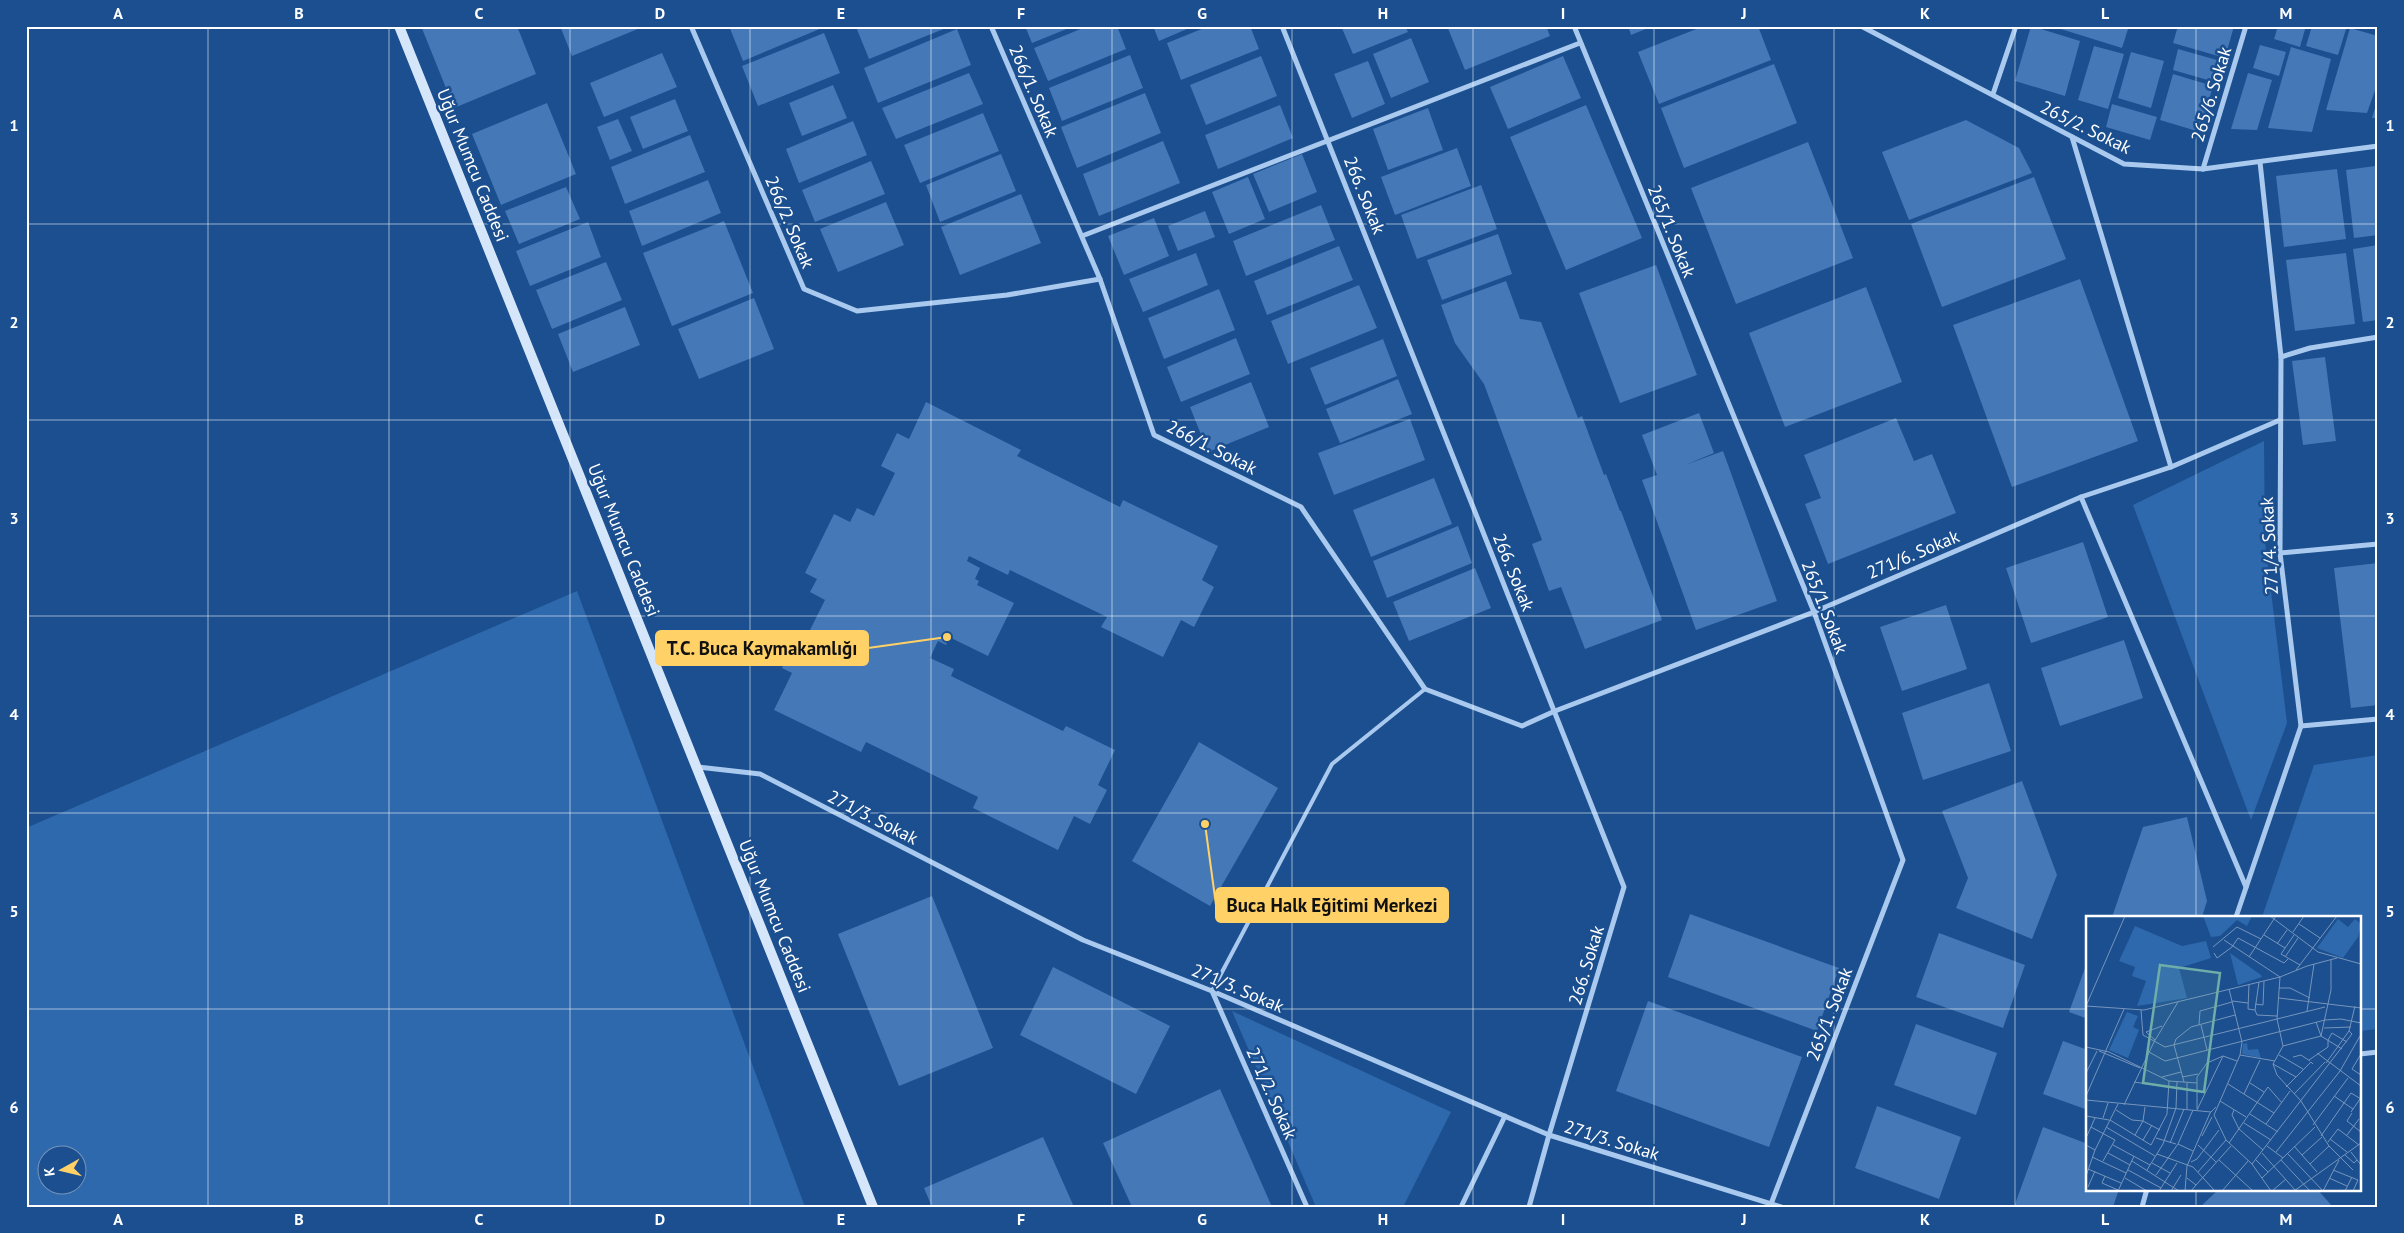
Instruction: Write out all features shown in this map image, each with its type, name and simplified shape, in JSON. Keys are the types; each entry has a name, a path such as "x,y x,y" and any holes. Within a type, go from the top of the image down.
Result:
{"main road":[{"name":"Uğur Mumcu Caddesi","path":"399,26 873,1207"}],"street":[{"name":"266/2. Sokak","path":"691,26 804,289 857,311 1007,295 1100,279"},
{"name":"266/1. Sokak","path":"991,26 1100,279 1154,435 1301,507 1425,689"},
{"name":"266. Sokak","path":"1282,26 1624,886 1549,1135"},
{"name":"265/1. Sokak","path":"1574,26 1814,612 1902,860 1771,1204"},
{"name":"265/2. Sokak","path":"1861,26 2124,164 2203,169 2378,146"},
{"path":"1993,94 2016,26"},
{"name":"265/6. Sokak","path":"2203,169 2246,26"},
{"path":"1082,236 1580,43"},
{"path":"2072,137 2171,467"},
{"name":"271/4. Sokak","path":"2236,916 2302,726 2280,553 2280,356 2260,162"},
{"path":"2280,356 2310,348 2378,337"},
{"name":"271/6. Sokak","path":"1555,711 1814,612 2081,497 2171,467 2280,420"},
{"path":"2081,497 2246,887"},
{"path":"2280,553 2378,544"},
{"path":"1425,689 1522,726 1555,711"},
{"path":"2302,726 2378,719"},
{"name":"271/3. Sokak","path":"698,768 760,774 1083,940 1212,991 1549,1135 1781,1207"},
{"name":"271/2. Sokak","path":"1212,991 1307,1207"},
{"path":"2362,1054 2378,1052"},
{"path":"1461,1207 1505,1116"},
{"path":"1529,1207 1549,1135"},
{"path":"2142,1207 2147,1190"}],"lane":[{"path":"1212,991 1332,764 1425,689"}],"shaded area":[{"path":"2264,441 2265,542 2287,723 2251,820 2133,505"},
{"path":"577,591 805,1207 26,1207 26,828"},
{"path":"2378,755 2378,1029 2362,1031 2362,916 2262,916 2314,765"},
{"path":"1232,1011 1451,1112 1403,1207 1316,1207"}],"building":[{"path":"421,26 517,26 536,74 454,108"},
{"path":"560,26 645,26 572,56"},
{"path":"729,26 822,26 822,28 743,61"},
{"path":"951,26 869,59 856,27"},
{"path":"1025,26 1074,26 1032,43"},
{"path":"1088,26 1117,26 1126,49 1048,81 1034,48"},
{"path":"1153,26 1194,26 1159,41"},
{"path":"1209,26 1250,26 1259,49 1181,80 1167,43"},
{"path":"1341,26 1405,26 1408,32 1353,54"},
{"path":"1447,26 1546,26 1550,36 1465,70"},
{"path":"1628,26 1653,26 1631,35"},
{"path":"1704,26 1758,26 1771,60 1659,104 1638,52"},
{"path":"2031,26 2080,41 2065,96 2015,81"},
{"path":"2051,26 2129,26 2122,48"},
{"path":"2178,26 2234,26 2225,58 2173,43"},
{"path":"2278,26 2306,26 2300,47 2274,39"},
{"path":"2312,26 2347,26 2338,55 2306,46"},
{"path":"2350,28 2378,36 2378,82 2367,113 2326,110"},
{"path":"957,29 971,65 878,103 864,68"},
{"path":"824,33 840,73 758,106 742,66"},
{"path":"1411,38 1429,82 1391,98 1373,54"},
{"path":"2260,45 2286,52 2279,76 2253,68"},
{"path":"2094,46 2124,54 2108,109 2078,100"},
{"path":"2291,47 2331,59 2312,132 2268,128"},
{"path":"2178,49 2224,62 2218,83 2173,70"},
{"path":"2131,52 2164,61 2151,108 2118,98"},
{"path":"662,53 677,87 604,117 590,83"},
{"path":"1130,55 1143,88 1062,121 1049,88"},
{"path":"1261,56 1277,96 1206,125 1190,85"},
{"path":"1563,56 1581,98 1508,129 1490,87"},
{"path":"1368,61 1385,104 1352,118 1334,74"},
{"path":"1774,64 1797,123 1684,168 1661,108"},
{"path":"969,73 983,104 896,139 882,108"},
{"path":"2248,73 2272,80 2257,130 2231,129"},
{"path":"2173,74 2213,86 2200,132 2160,120"},
{"path":"833,85 847,118 802,136 789,103"},
{"path":"1145,93 1161,133 1077,168 1061,127"},
{"path":"675,99 688,131 643,149 630,117"},
{"path":"2377,102 2378,118 2372,118"},
{"path":"547,103 576,174 501,205 472,134"},
{"path":"2112,104 2157,117 2150,140 2106,127"},
{"path":"1280,105 1293,138 1218,169 1205,135"},
{"path":"1586,105 1642,238 1566,270 1510,137"},
{"path":"1428,108 1443,150 1388,170 1373,129"},
{"path":"983,113 999,151 920,183 904,145"},
{"path":"618,119 632,151 610,160 597,127"},
{"path":"1966,120 2019,148 2032,173 1909,220 1882,152"},
{"path":"853,121 867,155 799,183 786,149"},
{"path":"690,135 705,172 625,204 611,167"},
{"path":"1163,141 1180,183 1099,216 1083,174"},
{"path":"1808,142 1853,258 1736,304 1691,188"},
{"path":"1457,148 1471,186 1395,215 1381,177"},
{"path":"1001,154 1016,191 940,222 926,185"},
{"path":"1302,154 1317,192 1269,212 1253,174"},
{"path":"871,161 885,194 815,222 802,190"},
{"path":"2375,166 2378,235 2354,238 2346,170"},
{"path":"2337,169 2346,239 2284,247 2276,176"},
{"path":"1248,177 1265,219 1229,234 1212,192"},
{"path":"2034,177 2066,259 1942,307 1911,224"},
{"path":"708,180 721,213 642,246 629,211"},
{"path":"1481,185 1497,229 1417,259 1401,215"},
{"path":"566,187 580,219 519,244 505,211"},
{"path":"1021,194 1041,243 960,275 941,227"},
{"path":"886,202 904,245 838,272 820,229"},
{"path":"1321,205 1335,240 1246,276 1233,241"},
{"path":"1205,211 1215,237 1178,251 1168,226"},
{"path":"1154,218 1169,256 1124,275 1108,236"},
{"path":"724,221 753,293 672,326 643,253"},
{"path":"588,222 601,257 530,286 516,251"},
{"path":"1498,234 1512,274 1442,300 1427,260"},
{"path":"2378,245 2378,320 2363,322 2353,249"},
{"path":"1339,246 1353,280 1267,315 1254,281"},
{"path":"1196,253 1208,285 1143,312 1129,279"},
{"path":"2346,253 2355,324 2295,331 2286,260"},
{"path":"606,262 622,300 552,329 536,290"},
{"path":"1656,265 1697,375 1620,403 1579,293"},
{"path":"2080,279 2138,441 2012,487 1953,325"},
{"path":"1506,281 1520,319 1541,322 1578,418 1582,416 1604,475 1606,474 1662,620 1585,649 1561,587 1549,591 1532,544 1542,540 1484,384 1455,343 1441,305"},
{"path":"1359,285 1377,328 1288,364 1271,321"},
{"path":"1866,287 1902,382 1785,427 1749,333"},
{"path":"1219,289 1235,330 1164,359 1148,318"},
{"path":"754,298 774,349 699,379 678,329"},
{"path":"625,307 640,345 573,372 558,334"},
{"path":"1236,338 1250,374 1181,402 1167,367"},
{"path":"1383,339 1397,376 1325,405 1310,368"},
{"path":"2325,357 2336,441 2303,445 2292,361"},
{"path":"1398,379 1412,414 1340,443 1326,409"},
{"path":"1251,382 1269,427 1208,452 1190,407"},
{"path":"926,402 1021,450 1017,456 1120,507 1123,500 1218,546 1202,580 1214,587 1194,627 1181,620 1163,657 1101,627 1107,617 1010,570 1008,575 969,556 967,561 980,568 975,579 979,581 977,585 1014,603 988,656 949,637 946,645 938,641 930,658 954,669 951,676 1063,731 1066,726 1115,750 1098,785 1107,790 1090,824 1074,816 1058,850 973,808 978,797 866,742 861,752 774,710 792,673 782,668 797,636 805,640 825,600 810,592 817,579 805,573 834,514 850,522 857,508 874,516 895,473 881,466 897,433 909,439"},
{"path":"1699,413 1714,453 1685,465 1723,451 1777,601 1696,630 1642,480 1657,475 1642,435"},
{"path":"1896,418 1914,461 1932,454 1956,513 1828,564 1805,504 1821,498 1804,455"},
{"path":"1410,419 1425,460 1334,495 1318,453"},
{"path":"1434,478 1452,524 1371,557 1353,510"},
{"path":"1458,526 1472,563 1387,598 1373,561"},
{"path":"2083,542 2108,617 2031,643 2006,568"},
{"path":"2378,563 2378,705 2351,708 2334,568"},
{"path":"1475,568 1491,608 1409,641 1393,602"},
{"path":"1946,605 1967,669 1902,691 1880,627"},
{"path":"2124,640 2143,698 2060,726 2041,668"},
{"path":"1989,683 2011,751 1923,780 1902,713"},
{"path":"1199,742 1278,788 1210,906 1132,861"},
{"path":"2022,781 2057,875 2032,939 1956,908 1968,878 1942,811"},
{"path":"2187,817 2207,901 2202,916 2112,916 2143,827"},
{"path":"932,896 993,1048 899,1086 838,934"},
{"path":"1690,914 1839,968 1817,1031 1668,977"},
{"path":"1939,933 2025,965 2003,1028 1916,997"},
{"path":"2086,965 2086,1018 2069,1012"},
{"path":"1053,967 1170,1026 1136,1094 1020,1035"},
{"path":"1648,1001 1802,1057 1769,1147 1616,1091"},
{"path":"1916,1024 1997,1053 1976,1115 1894,1085"},
{"path":"2063,1041 2086,1049 2086,1109 2043,1094"},
{"path":"1220,1089 1272,1207 1132,1207 1103,1143"},
{"path":"1877,1106 1961,1137 1939,1199 1855,1168"},
{"path":"2043,1127 2086,1143 2086,1190 2119,1190 2113,1207 2014,1207"},
{"path":"1043,1137 1074,1207 932,1207 924,1188"},
{"path":"2218,1190 2318,1190 2333,1207 2200,1207"}],"place":[{"name":"T.C. Buca Kaymakamlığı","path":"947,637"},
{"name":"Buca Halk Eğitimi Merkezi","path":"1205,824"}]}
